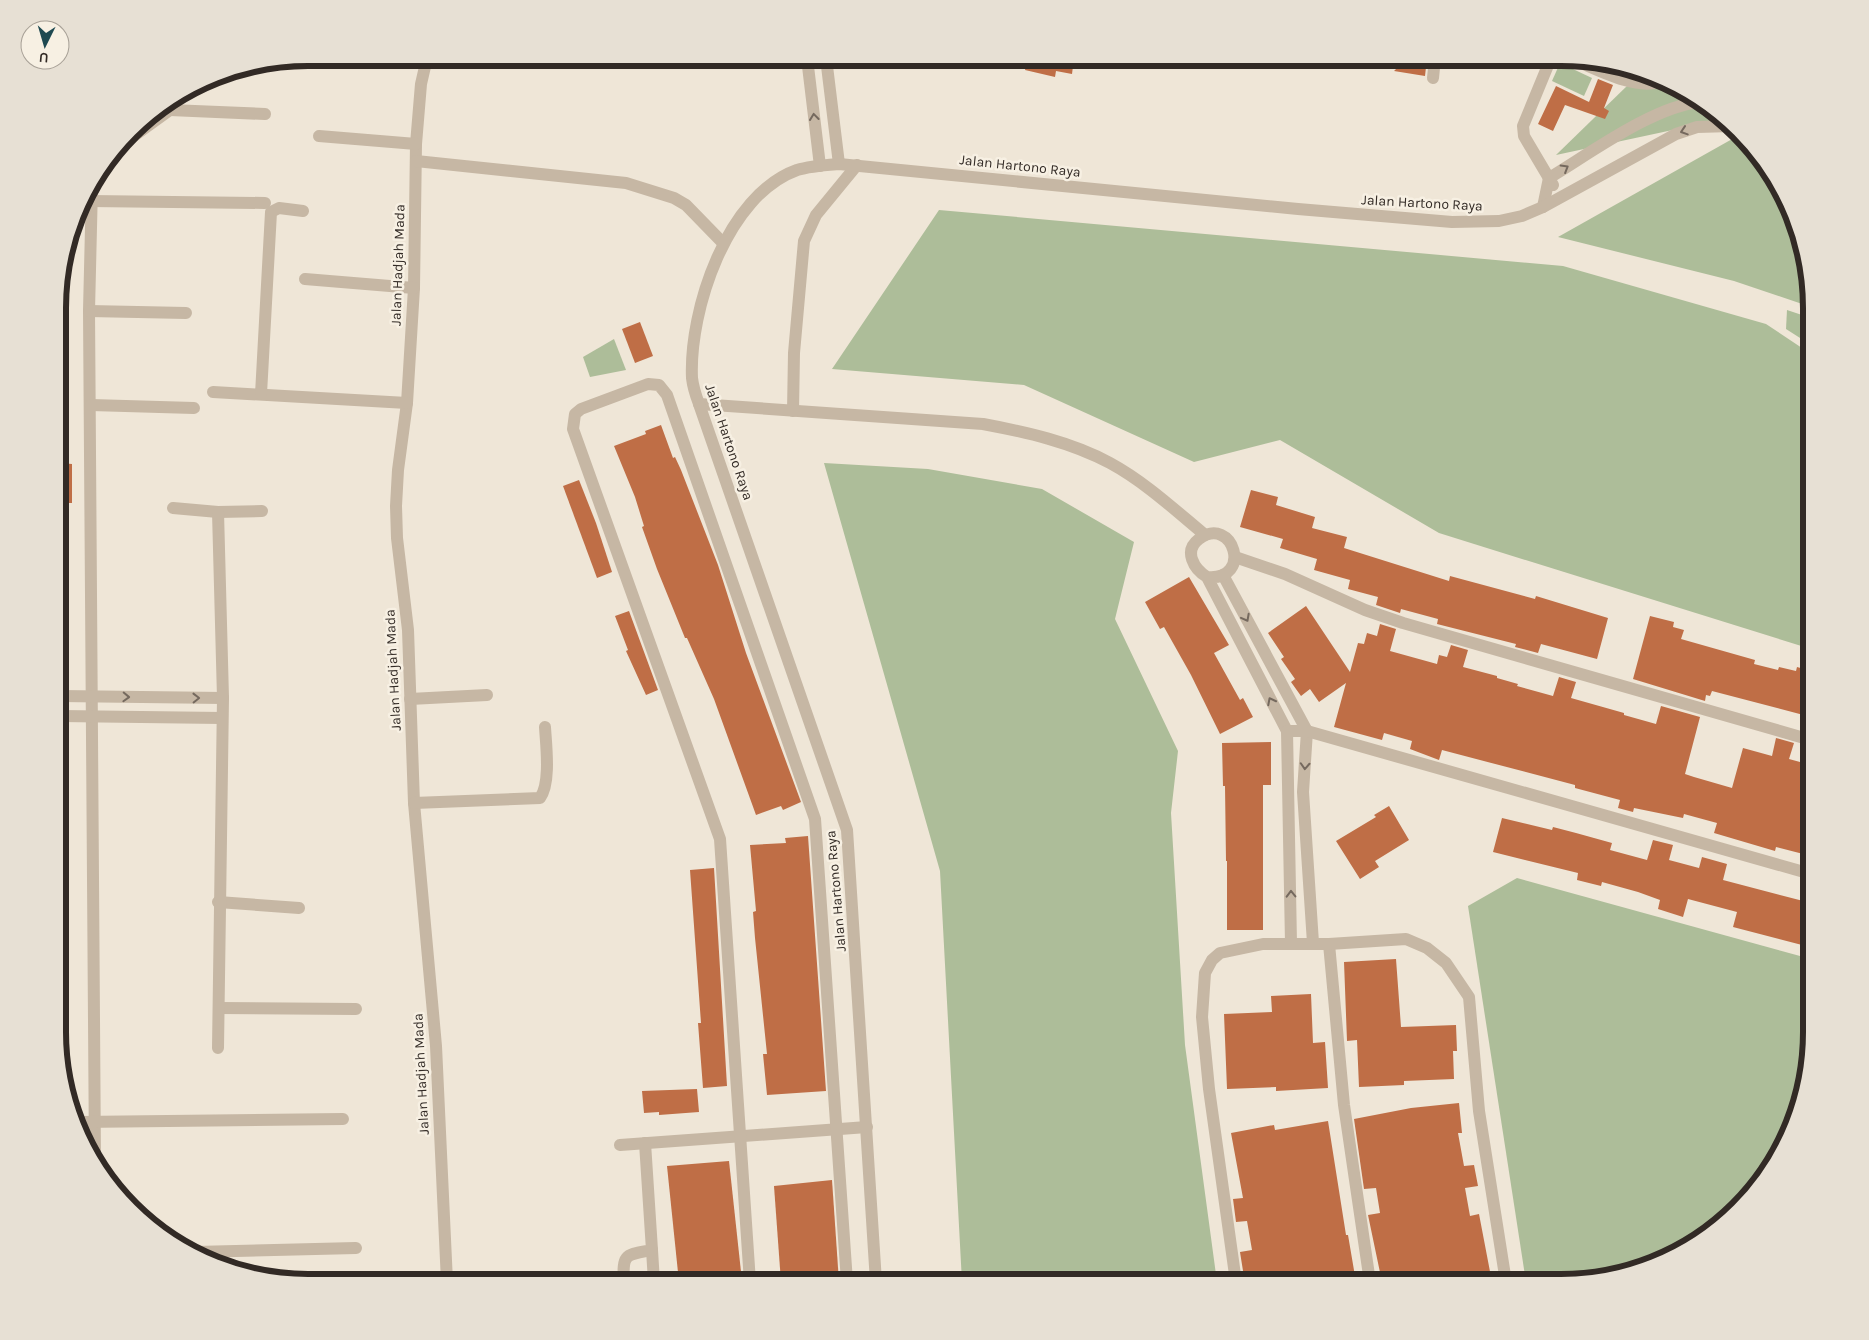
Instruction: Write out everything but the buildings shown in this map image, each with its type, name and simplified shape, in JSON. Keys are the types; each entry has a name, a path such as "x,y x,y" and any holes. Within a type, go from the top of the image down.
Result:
{"street":[{"name":"Jalan Hadjah Mada","path":"425,66 421,84 416,144 414,288 407,403 398,470 396,506 408,630 414,802 436,1046 447,1274"},
{"path":"807,66 820,166"},
{"path":"827,66 839,164"},
{"path":"1432,78 1434,66"},
{"path":"1548,66 1523,126 1524,136 1560,198"},
{"path":"1598,69 1636,84 1652,84"},
{"path":"1543,207 1549,178 1639,124 1690,104"},
{"path":"157,120 170,110 265,114"},
{"name":"Jalan Hartono Raya","path":"876,1274 847,830 692,380 694,348 701,306 723,243 736,223 766,190 798,170 839,164 1298,210 1452,222 1499,221 1522,216 1543,207 1676,134 1697,127 1720,126"},
{"path":"319,136 416,144"},
{"path":"416,161 626,183 674,198 686,205 723,243"},
{"path":"793,411 794,354 804,241 816,214 857,165"},
{"path":"92,200 265,204"},
{"path":"90,203 95,1145"},
{"path":"261,394 271,212 279,208 303,211"},
{"path":"305,279 414,288"},
{"path":"89,311 186,313"},
{"path":"750,1274 720,839 573,429 575,414 580,409 648,384 659,385 667,396 815,820 846,1274"},
{"path":"213,392 407,403"},
{"path":"699,404 983,424 1020,430 1091,454 1112,464 1143,484 1205,535"},
{"path":"91,405 194,408"},
{"path":"173,508 218,512 262,511"},
{"path":"218,512 223,698 218,902 218,1048"},
{"path":"1216,534 1226,538 1233,546 1235,557 1232,568 1223,575 1207,577 1197,572 1194,567 1191,551 1196,541 1205,535 1216,534"},
{"path":"1235,557 1285,574 1365,610 1403,623 1803,738"},
{"path":"1223,575 1307,731 1304,792 1313,943"},
{"path":"1207,577 1287,731 1291,943"},
{"path":"410,699 487,695"},
{"path":"66,696 223,698"},
{"path":"66,716 222,718"},
{"path":"414,802 540,798 544,790 546,776 545,727"},
{"path":"1287,731 1307,731 1803,872"},
{"path":"218,902 300,908"},
{"path":"1235,1274 1209,1089 1202,1017 1205,973 1212,960 1220,953 1263,944 1329,944 1389,939 1406,939 1418,942 1446,963 1469,997 1479,1111 1505,1274"},
{"path":"1329,944 1344,1105 1369,1274"},
{"path":"219,1008 356,1010"},
{"path":"84,1122 343,1119"},
{"path":"620,1146 741,1135 867,1128"},
{"path":"645,1143 654,1274"},
{"path":"207,1252 356,1248"},
{"path":"624,1274 623,1264 628,1254 652,1250"}],"green space":[{"path":"1559,66 1567,66 1592,78 1584,96 1552,81"},
{"path":"1638,78 1668,91 1714,121 1556,155 1629,84"},
{"path":"1733,138 1762,174 1784,215 1795,245 1801,276 1803,304 1734,281 1558,237"},
{"path":"939,210 1563,266 1766,324 1803,349 1803,647 1439,533 1280,440 1194,462 1024,385 832,369"},
{"path":"1787,310 1803,315 1803,340 1786,329"},
{"path":"614,339 626,370 590,377 583,357"},
{"path":"824,463 928,469 1042,489 1134,542 1115,619 1178,751 1171,813 1185,1045 1216,1274 962,1274 940,871"},
{"path":"1517,878 1803,957 1801,1064 1790,1110 1778,1139 1753,1179 1732,1203 1708,1224 1668,1249 1624,1266 1593,1272 1525,1274 1468,906"}]}
